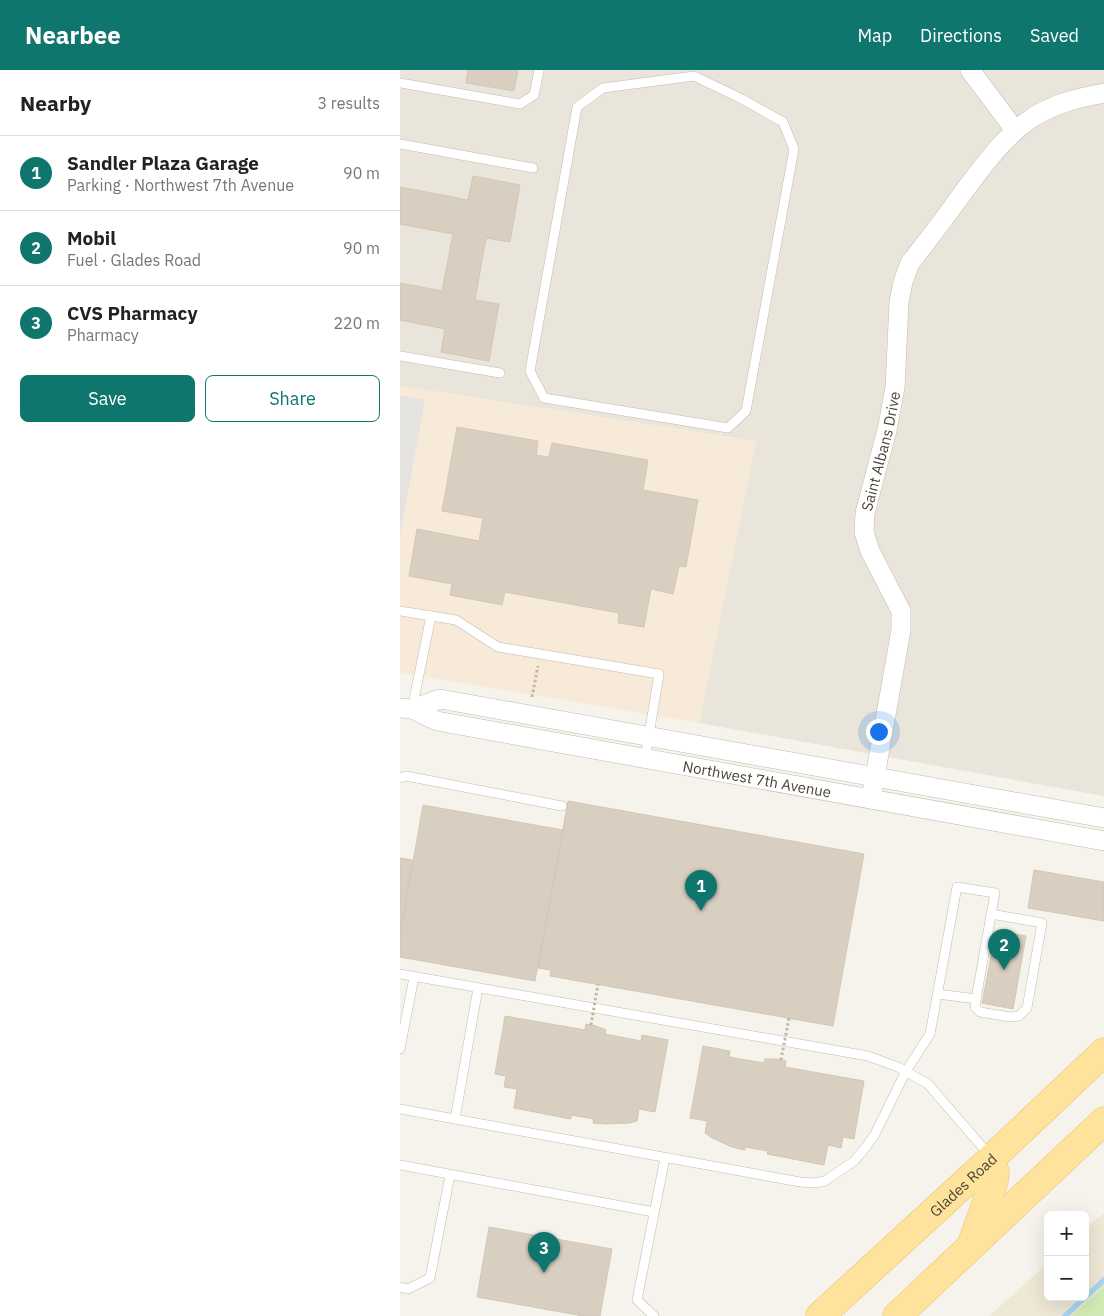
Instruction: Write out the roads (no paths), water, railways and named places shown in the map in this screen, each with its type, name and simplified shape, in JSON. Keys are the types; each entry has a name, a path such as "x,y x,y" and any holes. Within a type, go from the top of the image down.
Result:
{"main road":[{"name":"Glades Road","path":"820,1316 1104,1052"},
{"path":"897,1316 1104,1121"},
{"path":"970,1246 994,1181 995,1173 992,1158"}],"street":[{"path":"970,70 1015,130"},
{"name":"Saint Albans Drive","path":"871,800 901,630 901,611 870,551 864,532 865,513 887,430 895,388 899,302 903,282 910,263 992,155 1015,130 1047,109 1066,102 1104,93"},
{"name":"Northwest 7th Avenue","path":"406,708 440,699 1104,818"},
{"name":"Northwest 7th Avenue","path":"406,708 437,721 1104,841"}],"lane":[{"path":"400,82 520,104 534,95 539,70"},
{"path":"695,73 783,122 794,149 746,411 728,428 544,398 530,371 577,107 603,88 695,73"},
{"path":"400,144 534,168"},
{"path":"400,356 500,373"},
{"path":"400,611 456,620 498,647 659,674 645,758"},
{"path":"406,708 431,616"},
{"path":"400,778 406,776 562,806"},
{"path":"400,1109 800,1182 814,1184 825,1181 854,1161 866,1147 906,1071 930,1034 957,887 994,893 975,1007 980,1012 1010,1017 1018,1016 1027,1008 1042,923 991,914"},
{"path":"400,974 868,1056 898,1067 928,1084 992,1158"},
{"path":"400,1049 414,977"},
{"path":"454,1119 478,988"},
{"path":"938,994 976,1000"},
{"path":"654,1316 637,1300 665,1158"},
{"path":"400,1165 654,1212"},
{"path":"400,1287 408,1289 430,1278 450,1175"}],"waterway":[{"path":"1065,1316 1104,1280"}],"place":[{"name":"Sandler Plaza Garage","path":"701,911"},
{"name":"Mobil","path":"1004,970"},
{"name":"CVS Pharmacy","path":"544,1273"}]}
